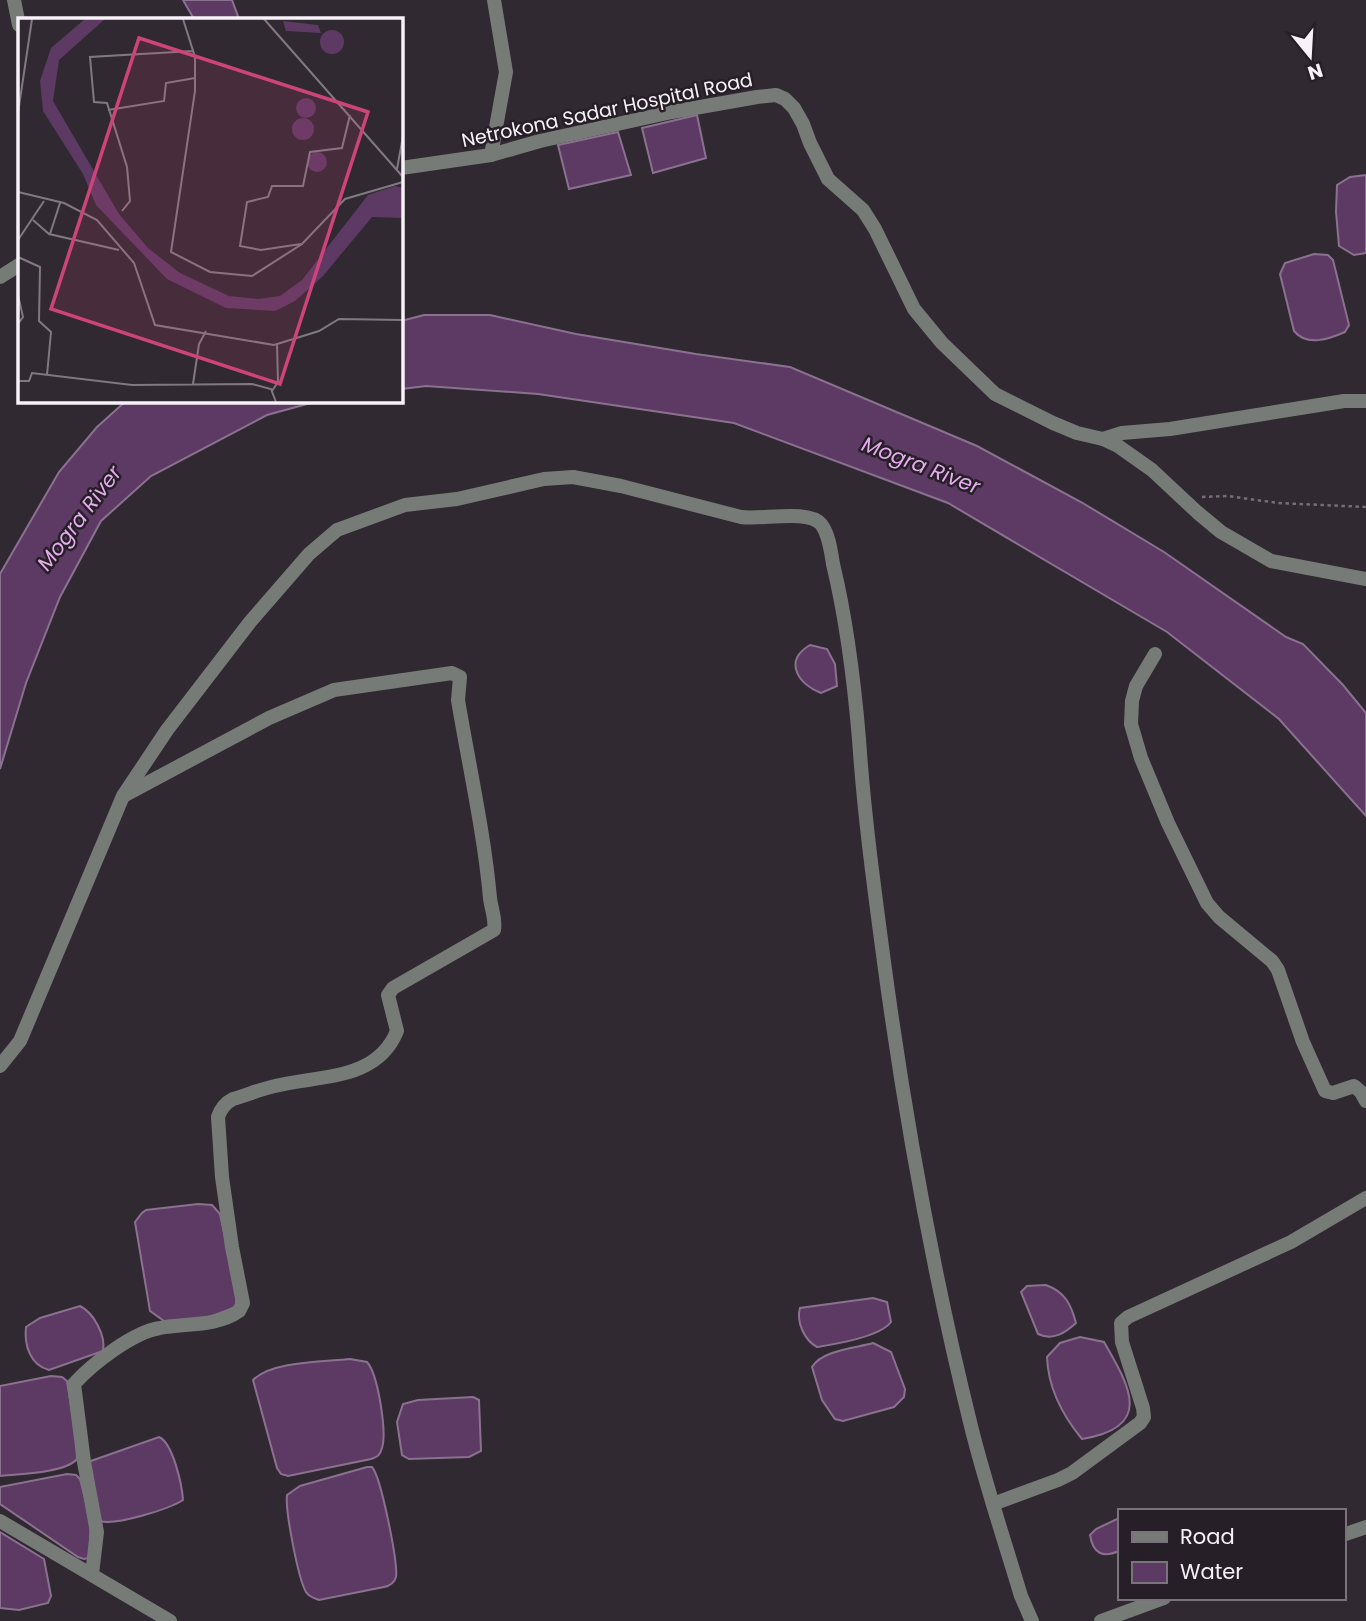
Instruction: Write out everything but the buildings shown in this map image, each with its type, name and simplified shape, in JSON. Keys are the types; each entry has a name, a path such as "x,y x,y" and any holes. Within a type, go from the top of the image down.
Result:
{"street":[{"path":"14,0 18,22"},
{"path":"491,155 506,72 495,0"},
{"name":"Netrokona Sadar Hospital Road","path":"402,168 491,155 540,141 672,112 776,95 794,108 828,179 863,210 915,309 942,343 995,394 1053,423 1118,446 1152,470 1221,532 1271,561 1366,579"},
{"path":"0,276 18,266"},
{"path":"1103,439 1122,433 1170,429 1344,401 1366,401"},
{"path":"0,1066 20,1041 124,796 167,730 250,622 309,554 337,530 405,505 457,499 544,479 573,477 621,486 741,517 815,519 823,525 840,590 854,671 864,811 893,1032 916,1180 971,1429 1021,1596 1032,1621"},
{"path":"1155,654 1136,685 1130,724 1168,823 1212,910 1272,961 1278,970 1303,1042 1325,1091 1333,1093 1354,1086 1366,1101"},
{"path":"92,1574 97,1532 83,1462 74,1384 86,1370 121,1345 158,1328 188,1326 223,1319 239,1311 243,1303 222,1177 218,1117 221,1110 227,1102 276,1085 342,1075 366,1065 386,1052 397,1031 388,995 393,988 494,930 495,924 458,700 461,681 460,677 452,673 334,690 269,718 124,796"},
{"path":"993,1504 1072,1473 1140,1423 1143,1408 1122,1342 1121,1323 1128,1317 1291,1242 1366,1198"},
{"path":"0,1521 170,1621"},
{"path":"1345,1534 1366,1527"},
{"path":"1101,1621 1159,1600"}],"path":[{"path":"1186,502 1208,495 1278,503 1366,507"}],"water":[{"path":"183,0 232,0 239,18 193,18"},
{"path":"697,115 706,158 653,173 642,128"},
{"path":"618,132 631,175 569,189 558,145"},
{"path":"1366,175 1366,253 1354,255 1339,246 1337,185 1350,177"},
{"path":"1314,254 1328,255 1333,260 1349,325 1345,332 1318,340 1305,339 1294,331 1280,274 1285,263"},
{"name":"Mogra River","path":"424,315 490,315 576,334 790,367 977,446 1081,502 1164,552 1286,637 1303,644 1366,713 1366,816 1279,719 1167,632 948,503 734,423 538,394 426,386 402,389 402,321"},
{"name":"Mogra River","path":"125,402 314,402 267,415 151,476 101,521 60,597 26,683 0,769 0,574 59,472 97,427"},
{"path":"810,645 827,649 835,664 837,686 821,693 806,684 797,672 797,658"},
{"path":"212,1205 220,1214 236,1289 236,1307 207,1318 164,1321 150,1311 135,1222 146,1210"},
{"path":"1046,1285 1058,1291 1066,1300 1076,1323 1063,1333 1049,1337 1038,1334 1021,1292 1027,1286"},
{"path":"873,1298 887,1302 891,1322 877,1332 817,1347 808,1340 802,1330 800,1308"},
{"path":"80,1306 98,1326 103,1339 103,1351 49,1370 37,1364 26,1341 26,1327 40,1318"},
{"path":"1080,1337 1104,1342 1122,1374 1130,1403 1127,1415 1119,1425 1105,1433 1082,1439 1058,1401 1050,1379 1047,1357 1060,1343"},
{"path":"873,1343 891,1352 905,1389 904,1397 894,1407 843,1421 835,1419 822,1400 812,1367 831,1353"},
{"path":"350,1359 367,1362 375,1378 383,1430 379,1454 371,1459 288,1476 281,1474 277,1468 253,1380 285,1366"},
{"path":"51,1376 62,1377 67,1381 77,1459 71,1464 52,1470 0,1476 0,1386"},
{"path":"473,1397 479,1400 481,1451 469,1457 409,1459 402,1455 397,1422 403,1404 418,1400"},
{"path":"159,1437 169,1447 179,1475 183,1500 142,1516 100,1521 88,1462"},
{"path":"372,1467 376,1474 384,1502 396,1577 391,1584 384,1587 319,1600 313,1598 306,1592 299,1573 290,1529 287,1495 300,1486"},
{"path":"67,1474 76,1475 80,1479 91,1520 89,1558 78,1557 0,1504 0,1487"},
{"path":"1118,1518 1118,1551 1104,1554 1096,1550 1090,1535 1096,1529"},
{"path":"0,1532 44,1559 51,1596 48,1603 19,1610 0,1608"}]}
